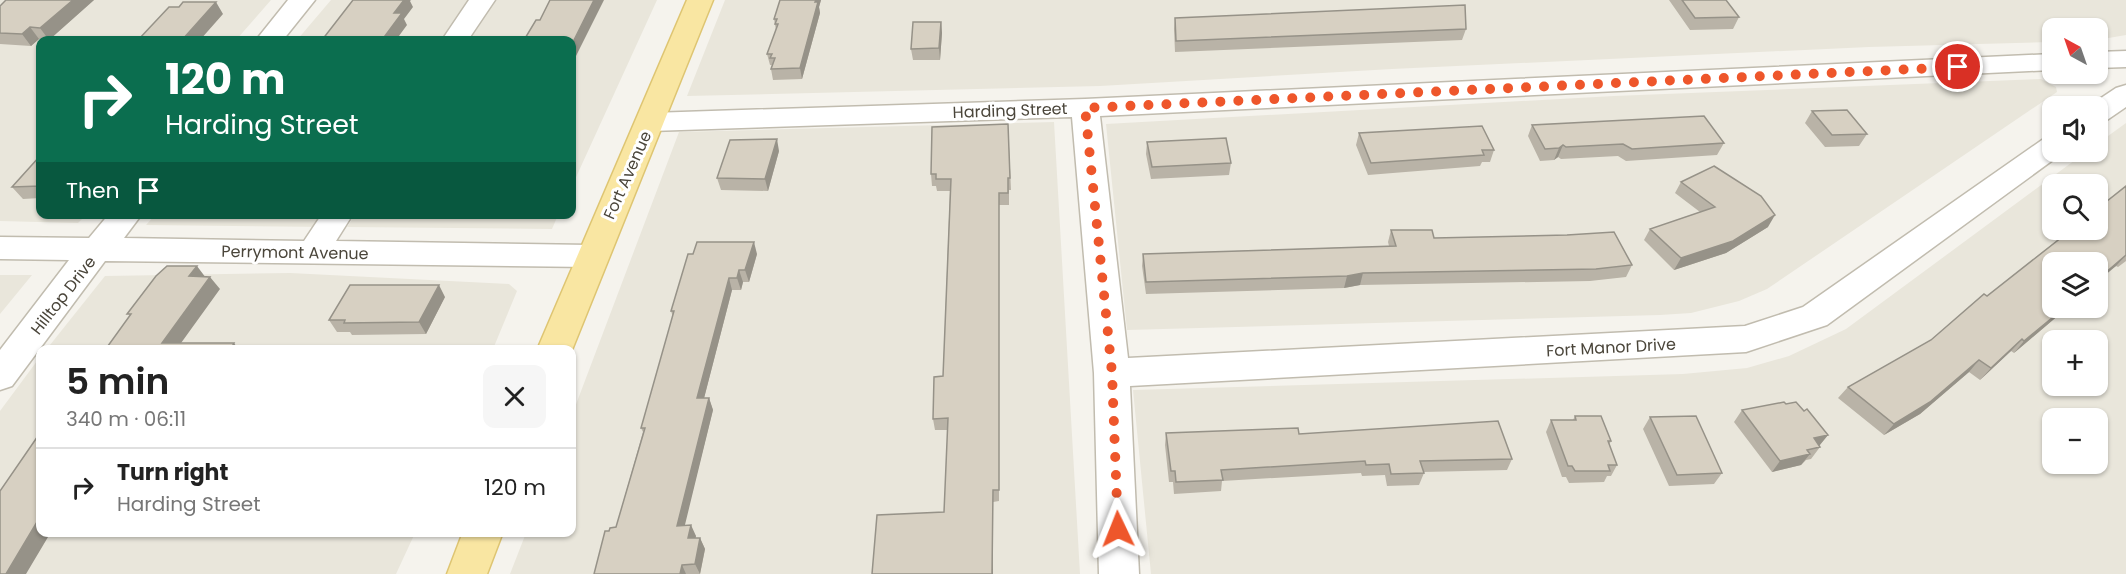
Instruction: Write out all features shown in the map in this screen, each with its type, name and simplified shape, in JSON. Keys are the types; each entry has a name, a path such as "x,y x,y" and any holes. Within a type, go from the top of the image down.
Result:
{"main road":[{"name":"Fort Avenue","path":"556,345 590,256 651,122 700,0"},
{"path":"467,574 481,537"}],"street":[{"path":"272,36 302,0"},
{"path":"457,36 482,0"},
{"path":"2108,60 2126,59"},
{"name":"Harding Street","path":"651,122 1085,108 2042,63"},
{"path":"2108,106 2126,94"},
{"path":"1085,108 1112,373 1119,574"},
{"name":"Fort Manor Drive","path":"1112,373 1746,339 1815,316 2042,154"},
{"name":"Hilltop Drive","path":"0,376 81,268 123,219"},
{"path":"313,252 335,219"},
{"name":"Perrymont Avenue","path":"0,248 590,256"}],"shaded area":[{"path":"0,0 271,0 240,36 36,36 36,219 82,219 78,223 0,221"},
{"path":"331,0 476,0 452,36 300,36"},
{"path":"491,0 657,0 576,177 576,36 468,36"},
{"path":"725,0 2126,0 2126,35 2108,38 2108,18 2042,18 2042,42 1869,47 1392,69 1100,86 687,96"},
{"path":"2041,79 2042,84 2056,87 2057,92 2051,96 2042,96 2042,102 1767,289 1739,301 1691,313 1660,315 1127,330 1106,124 1614,96"},
{"path":"1054,122 1080,574 510,574 524,537 576,537 576,404 679,132"},
{"path":"2126,123 2126,574 1151,574 1133,390 1683,374 1747,368 1789,356 1846,329 2042,184 2042,240 2108,240 2108,174 2056,174 2072,162 2108,162 2108,136"},
{"path":"151,219 332,219 326,227 146,225"},
{"path":"352,219 556,219 552,229 347,227"},
{"path":"290,273 509,284 517,291 495,345 50,345 105,276"},
{"path":"0,275 32,275 0,314"},
{"path":"36,362 36,537 413,537 396,574 0,574 0,411"}],"building":[{"path":"6,0 73,0 40,28 30,27 22,34 0,33 0,6"},
{"path":"353,0 404,0 394,13 402,13 385,36 325,36"},
{"path":"550,0 594,0 576,36 526,36 536,20 540,20"},
{"path":"780,0 816,0 815,2 818,2 800,68 771,69 775,58 770,58 772,54 767,54 778,24 775,24 777,19 774,19"},
{"path":"1682,0 1726,0 1739,17 1695,18"},
{"path":"183,2 216,2 186,36 142,36 169,7 179,7"},
{"path":"1465,5 1466,29 1176,41 1175,18"},
{"path":"913,22 941,22 939,48 911,49"},
{"path":"1847,110 1867,134 1832,135 1812,111"},
{"path":"1704,116 1724,143 1632,149 1623,144 1566,147 1563,145 1559,148 1545,149 1532,125"},
{"path":"1008,124 1010,178 1008,178 1008,193 999,193 999,490 993,490 992,574 872,574 877,515 944,512 948,418 933,419 934,377 943,376 951,179 936,179 936,174 931,174 932,127"},
{"path":"1482,126 1494,150 1482,150 1484,155 1371,163 1359,133"},
{"path":"1226,138 1231,163 1152,167 1147,142"},
{"path":"777,139 765,179 717,178 730,140"},
{"path":"36,160 36,186 12,187"},
{"path":"1714,166 1761,196 1775,215 1733,241 1681,258 1650,229 1715,207 1681,182"},
{"path":"2126,186 2126,255 2108,271 2108,252 2043,252 2058,240 2108,240 2108,200"},
{"path":"1391,230 1432,230 1434,238 1614,232 1632,265 1596,269 1363,273 1347,276 1146,282 1143,254 1396,246"},
{"path":"697,242 754,242 745,270 739,270 737,278 729,278 697,398 709,398 677,526 691,525 688,538 700,538 695,564 682,565 680,574 594,574 605,531 616,527 645,428 641,428 674,311 671,311 688,254 693,254"},
{"path":"2042,253 2042,318 2052,318 2024,341 2022,339 1991,368 1979,360 1930,402 1894,424 1848,387 1931,340 1984,294 1987,296"},
{"path":"167,266 197,266 189,276 210,277 162,343 234,343 233,345 109,345 131,314 127,314 156,276"},
{"path":"350,285 439,285 419,322 344,323 345,320 329,320"},
{"path":"1784,402 1786,404 1796,402 1804,411 1807,409 1828,435 1814,438 1820,447 1807,450 1810,454 1780,461 1742,410"},
{"path":"1575,416 1601,416 1617,465 1608,465 1610,471 1575,471 1572,466 1568,466 1551,420 1576,420"},
{"path":"1696,416 1722,473 1677,475 1650,417"},
{"path":"1498,421 1512,459 1420,461 1424,473 1391,474 1389,464 1366,465 1365,461 1221,470 1223,480 1176,482 1175,471 1171,471 1166,433 1298,428 1299,434"},
{"path":"36,439 36,524 6,574 0,574 0,491"}],"route":[{"path":"1118,529 1112,373 1085,108 1958,67"}]}
